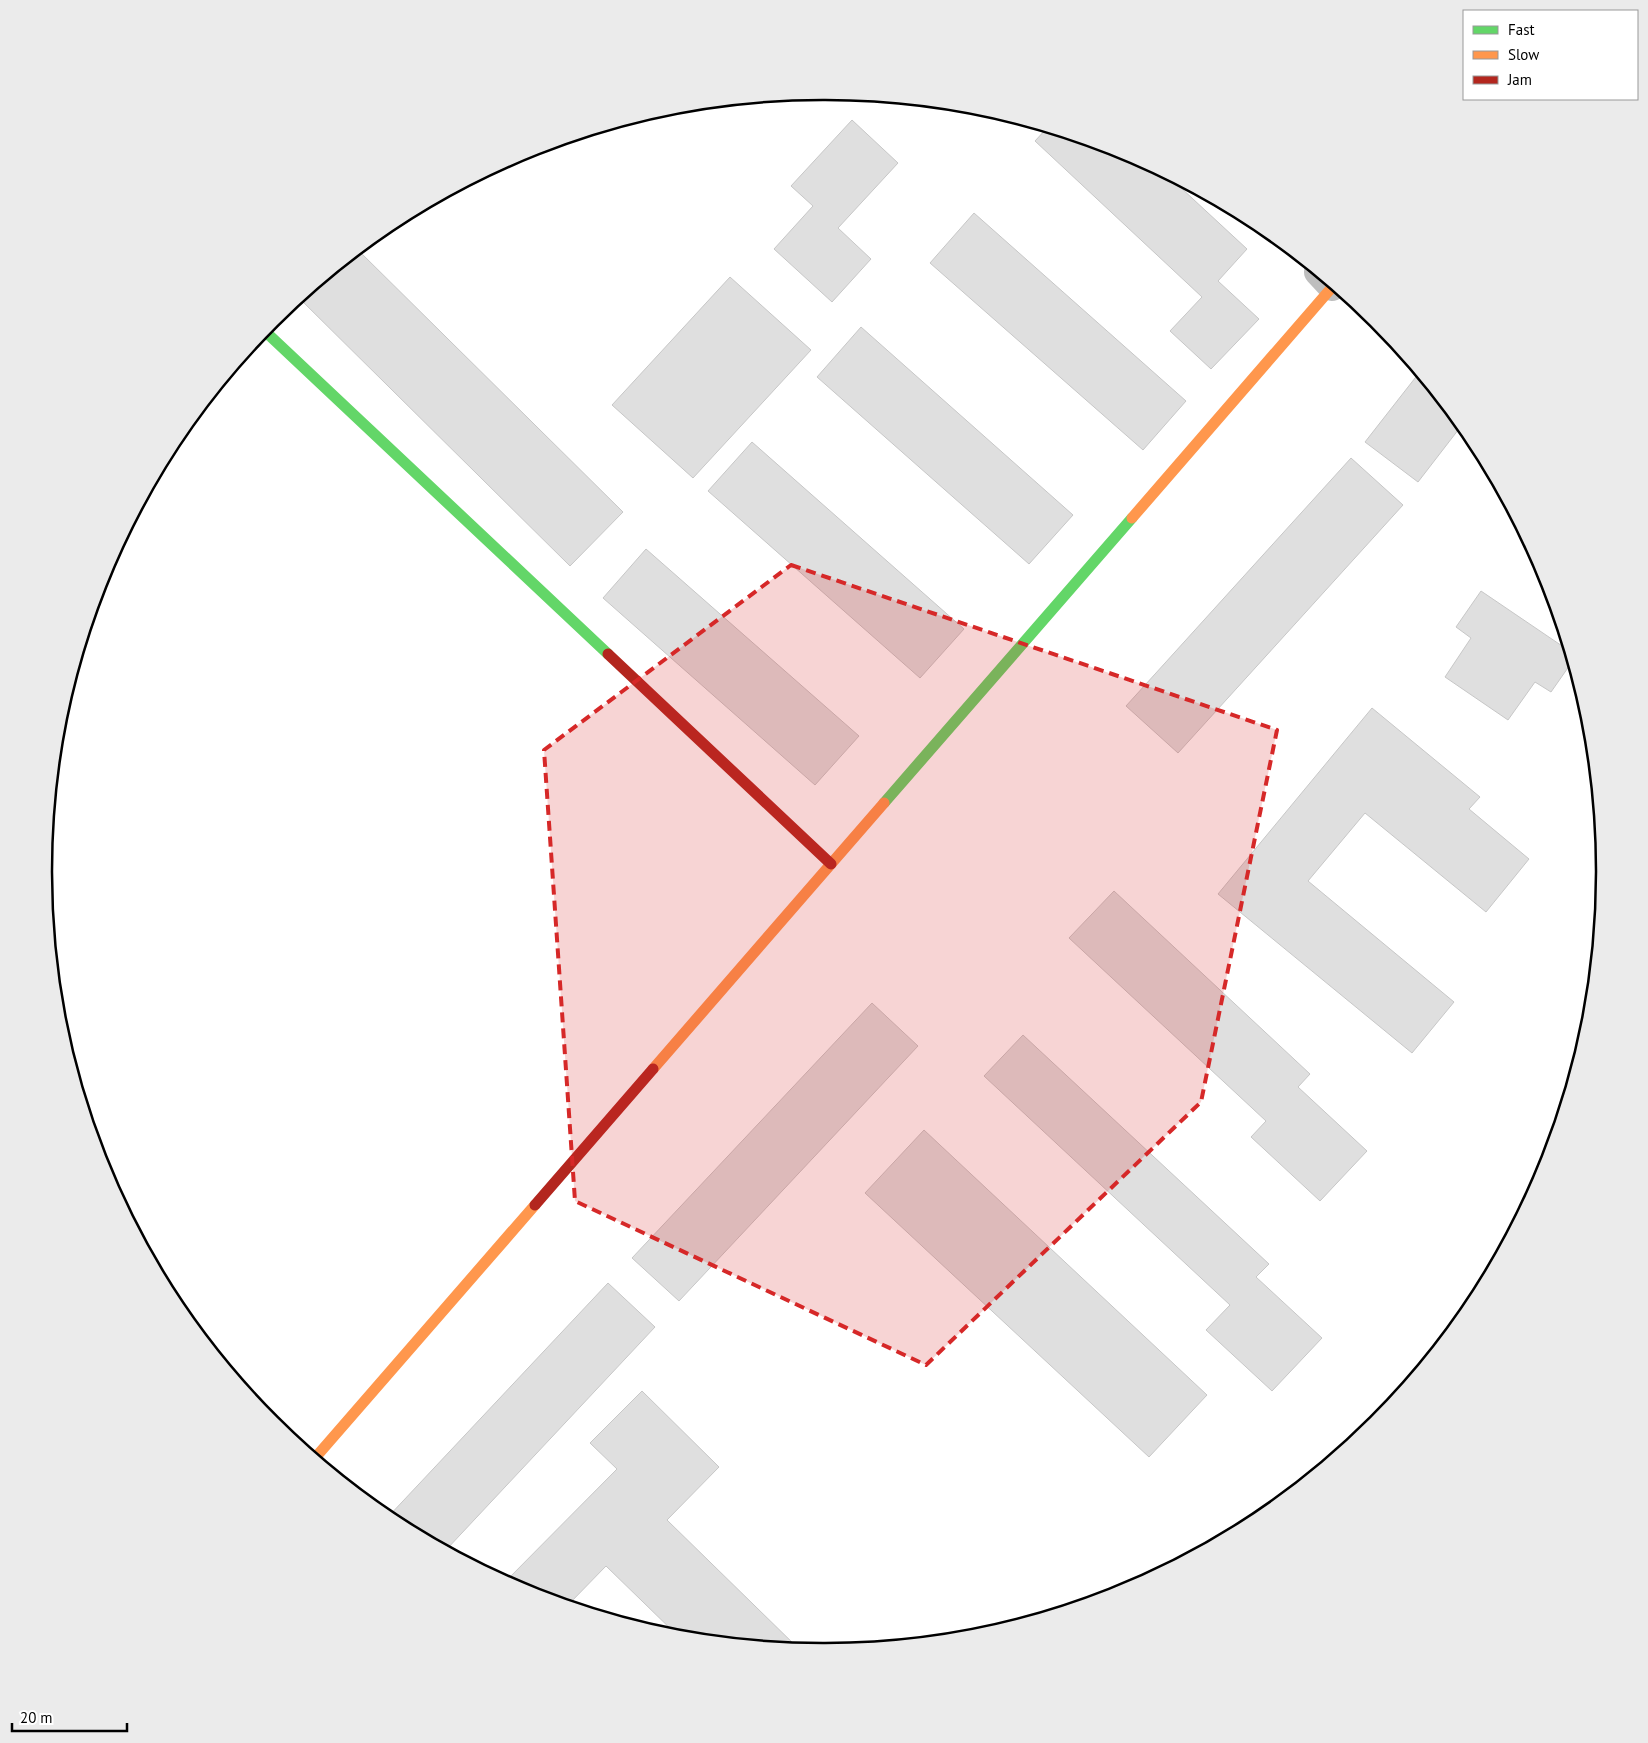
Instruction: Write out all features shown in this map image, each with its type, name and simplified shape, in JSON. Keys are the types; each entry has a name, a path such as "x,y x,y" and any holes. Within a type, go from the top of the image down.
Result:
{"main road":[{"path":"318,1454 831,864 1325,284"},
{"path":"269,335 831,864"}],"highlighted area":[{"path":"791,565 1277,730 1201,1102 926,1365 575,1201 544,750"}],"building":[{"path":"852,120 898,163 838,228 871,259 832,302 774,249 813,206 791,186"},
{"path":"1043,132 1119,159 1165,180 1182,189 1247,249 1218,281 1259,319 1211,369 1170,331 1202,297 1035,141"},
{"path":"974,213 1186,401 1143,450 930,263"},
{"path":"362,254 623,512 570,566 303,302"},
{"path":"730,277 811,350 693,478 612,405"},
{"path":"861,327 1073,515 1029,564 817,377"},
{"path":"1416,377 1457,432 1418,482 1365,442"},
{"path":"752,442 964,629 920,678 708,491"},
{"path":"1351,458 1403,505 1178,753 1126,706"},
{"path":"646,549 859,736 815,785 603,598"},
{"path":"1481,591 1561,645 1568,668 1551,692 1535,682 1508,720 1445,677 1471,638 1456,627"},
{"path":"1372,708 1480,797 1469,809 1529,859 1486,912 1365,813 1308,881 1454,1002 1412,1053 1218,894"},
{"path":"1114,891 1310,1074 1298,1087 1367,1151 1320,1201 1251,1137 1266,1121 1069,938"},
{"path":"872,1003 918,1046 679,1301 632,1258"},
{"path":"1023,1035 1269,1264 1256,1277 1322,1338 1272,1391 1206,1330 1230,1305 984,1076"},
{"path":"924,1130 1207,1395 1149,1457 865,1193"},
{"path":"608,1283 655,1327 450,1546 393,1512"},
{"path":"642,1391 719,1467 667,1520 792,1642 723,1636 669,1627 606,1566 572,1601 511,1576 617,1469 590,1443"}],"traffic: fast":[{"path":"269,335 608,654"},
{"path":"884,803 1132,518"}],"traffic: slow":[{"path":"1132,518 1331,289"},
{"path":"653,1069 884,803"},
{"path":"318,1454 535,1205"}],"traffic: jam":[{"path":"608,654 831,864"},
{"path":"535,1205 653,1069"}]}
